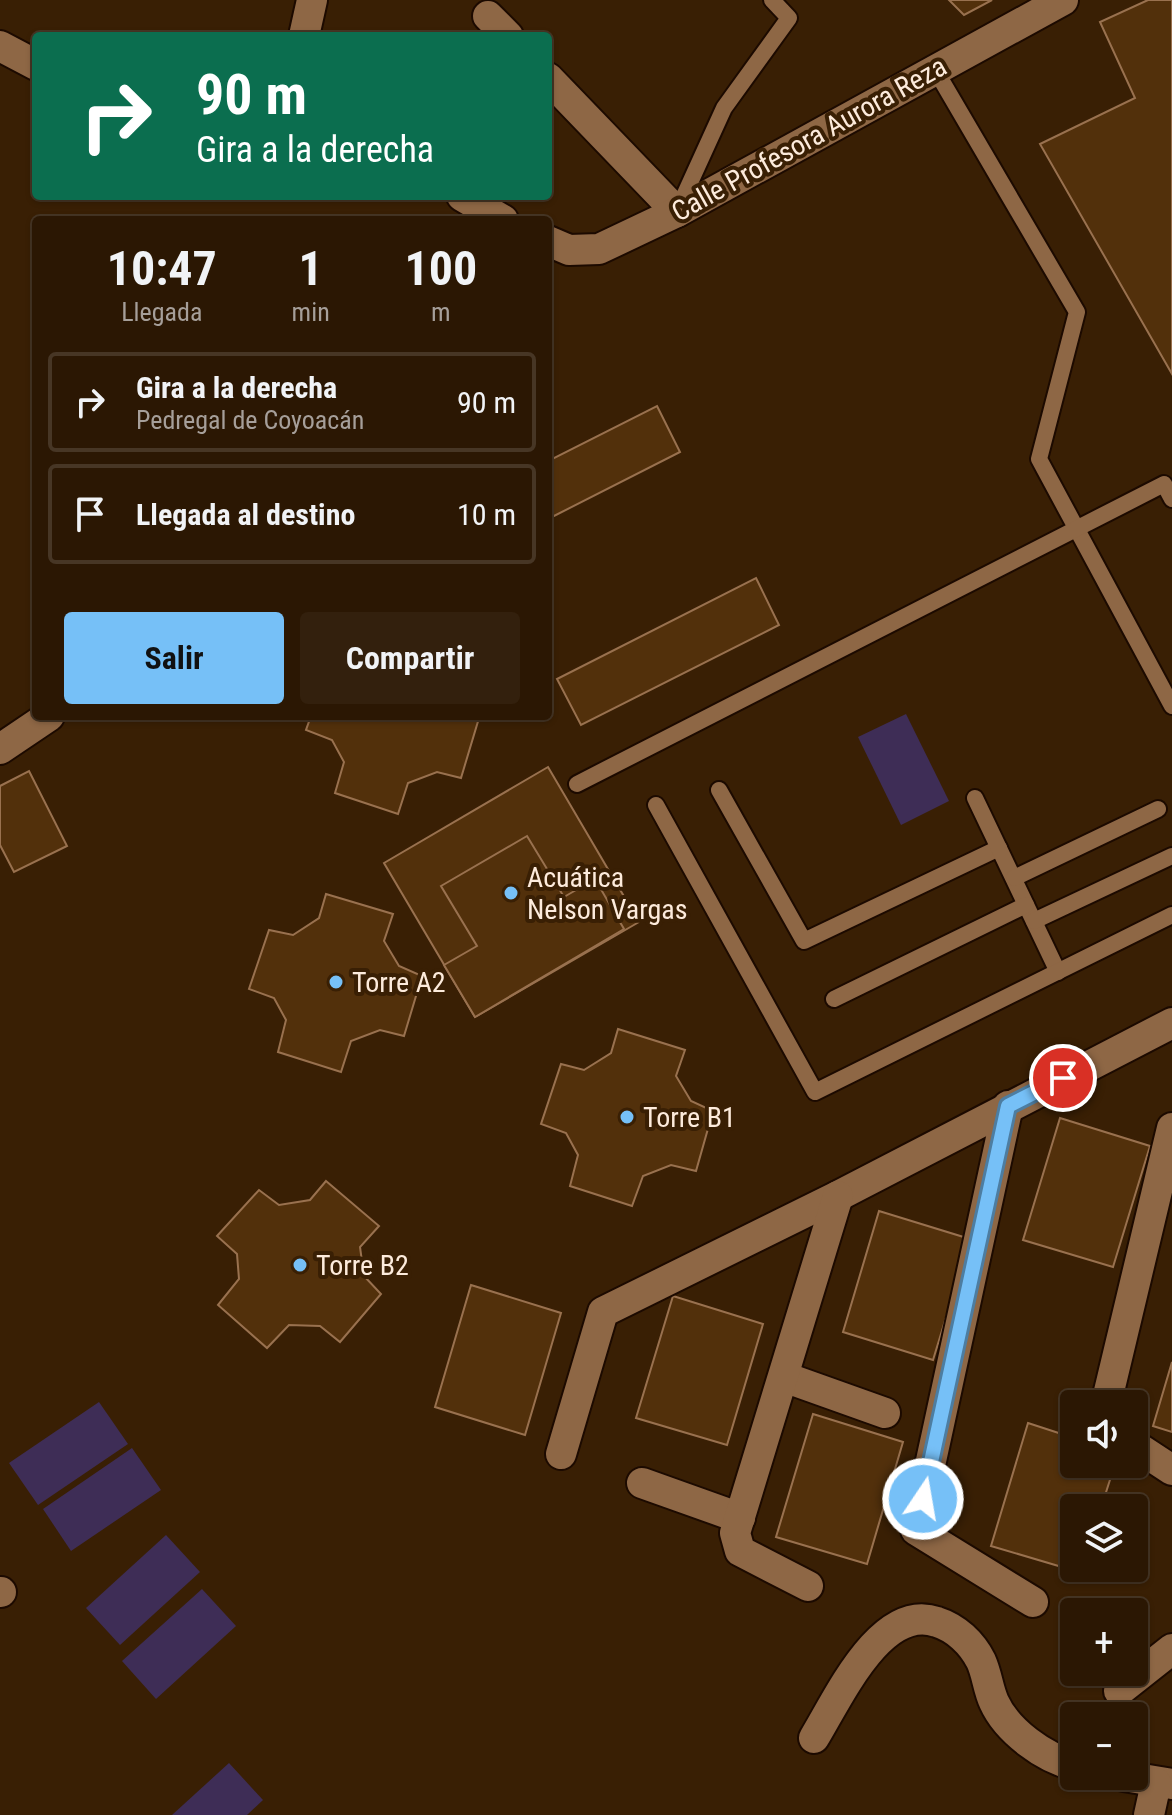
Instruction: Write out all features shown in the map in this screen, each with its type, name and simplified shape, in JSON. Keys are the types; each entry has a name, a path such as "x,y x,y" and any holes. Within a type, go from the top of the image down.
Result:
{"street":[{"path":"305,32 312,0"},
{"name":"Calle Profesora Aurora Reza","path":"552,243 569,250 599,249 677,212 1063,0"},
{"path":"0,46 32,63"},
{"path":"552,82 677,212"},
{"path":"469,200 496,216"},
{"path":"0,749 43,720"},
{"path":"561,1454 603,1312 838,1196 1172,1023"},
{"path":"1008,1106 916,1530 1033,1602"},
{"path":"1109,1390 1172,1128"},
{"path":"808,1586 740,1551 735,1533 838,1196"},
{"path":"784,1377 885,1413"},
{"path":"1148,1454 1172,1470"},
{"path":"642,1483 740,1518"},
{"path":"814,1738 863,1660 894,1625 922,1616 955,1628 981,1660 994,1704 1021,1737 1060,1761"},
{"path":"1119,1691 1172,1649"},
{"path":"1149,1815 1164,1784"}],"lane":[{"path":"677,212 724,108 789,18 772,0"},
{"path":"936,71 1077,312 1039,459 1172,706"},
{"path":"577,784 1078,531 1164,484 1172,499"},
{"path":"719,790 804,941 999,848"},
{"path":"975,798 1058,972"},
{"path":"656,805 815,1092 1172,915"},
{"path":"1014,878 1158,809"},
{"path":"834,999 1030,913 1172,856"}],"shaded area":[{"path":"906,714 949,801 901,825 858,737"},
{"path":"99,1402 128,1444 38,1505 9,1463"},
{"path":"132,1448 161,1490 71,1551 43,1509"},
{"path":"166,1535 200,1572 120,1645 86,1608"},
{"path":"202,1589 236,1626 156,1699 122,1661"},
{"path":"229,1763 263,1800 247,1815 172,1815"}],"building":[{"path":"949,0 992,0 964,15"},
{"path":"1148,0 1172,0 1172,374 1040,144 1135,98 1100,22"},
{"path":"657,406 680,452 552,517 552,459"},
{"path":"756,578 779,625 581,725 557,679"},
{"path":"310,720 478,720 461,778 437,772 408,783 398,814 335,793 344,762 332,740 306,730"},
{"name":"Acuática Nelson Vargas","path":"548,767 639,922 475,1017 384,863"},
{"path":"29,771 67,846 14,872 0,845 0,786"},
{"path":"527,836 564,897 595,879 624,929 475,1017 444,965 477,946 441,886"},
{"name":"Torre A2","path":"326,894 393,914 384,941 399,966 422,976 404,1036 380,1030 351,1041 341,1072 278,1052 286,1020 274,998 249,989 269,930 293,935 319,918"},
{"name":"Torre B1","path":"618,1029 685,1050 676,1076 691,1101 713,1111 696,1171 671,1165 643,1176 632,1206 570,1186 578,1155 566,1133 541,1124 561,1064 584,1070 611,1053"},
{"path":"1060,1118 1150,1146 1113,1267 1023,1240"},
{"name":"Torre B2","path":"326,1181 379,1226 360,1247 364,1276 381,1294 340,1342 320,1326 289,1325 267,1348 218,1305 239,1279 237,1254 217,1236 259,1190 279,1205 310,1200"},
{"path":"879,1211 970,1239 933,1360 843,1332"},
{"path":"471,1285 561,1313 525,1435 435,1407"},
{"path":"673,1296 763,1324 727,1445 636,1418"},
{"path":"1172,1362 1172,1432 1153,1426"},
{"path":"813,1414 903,1442 867,1564 776,1537"},
{"path":"1028,1423 1060,1433 1060,1478 1111,1478 1105,1494 1060,1494 1060,1566 991,1546"}],"place":[{"name":"Acuática Nelson Vargas","path":"511,893"},
{"name":"Torre A2","path":"336,982"},
{"name":"Torre B1","path":"627,1117"},
{"name":"Torre B2","path":"300,1265"}],"route":[{"path":"923,1499 1008,1106 1063,1078"}]}
